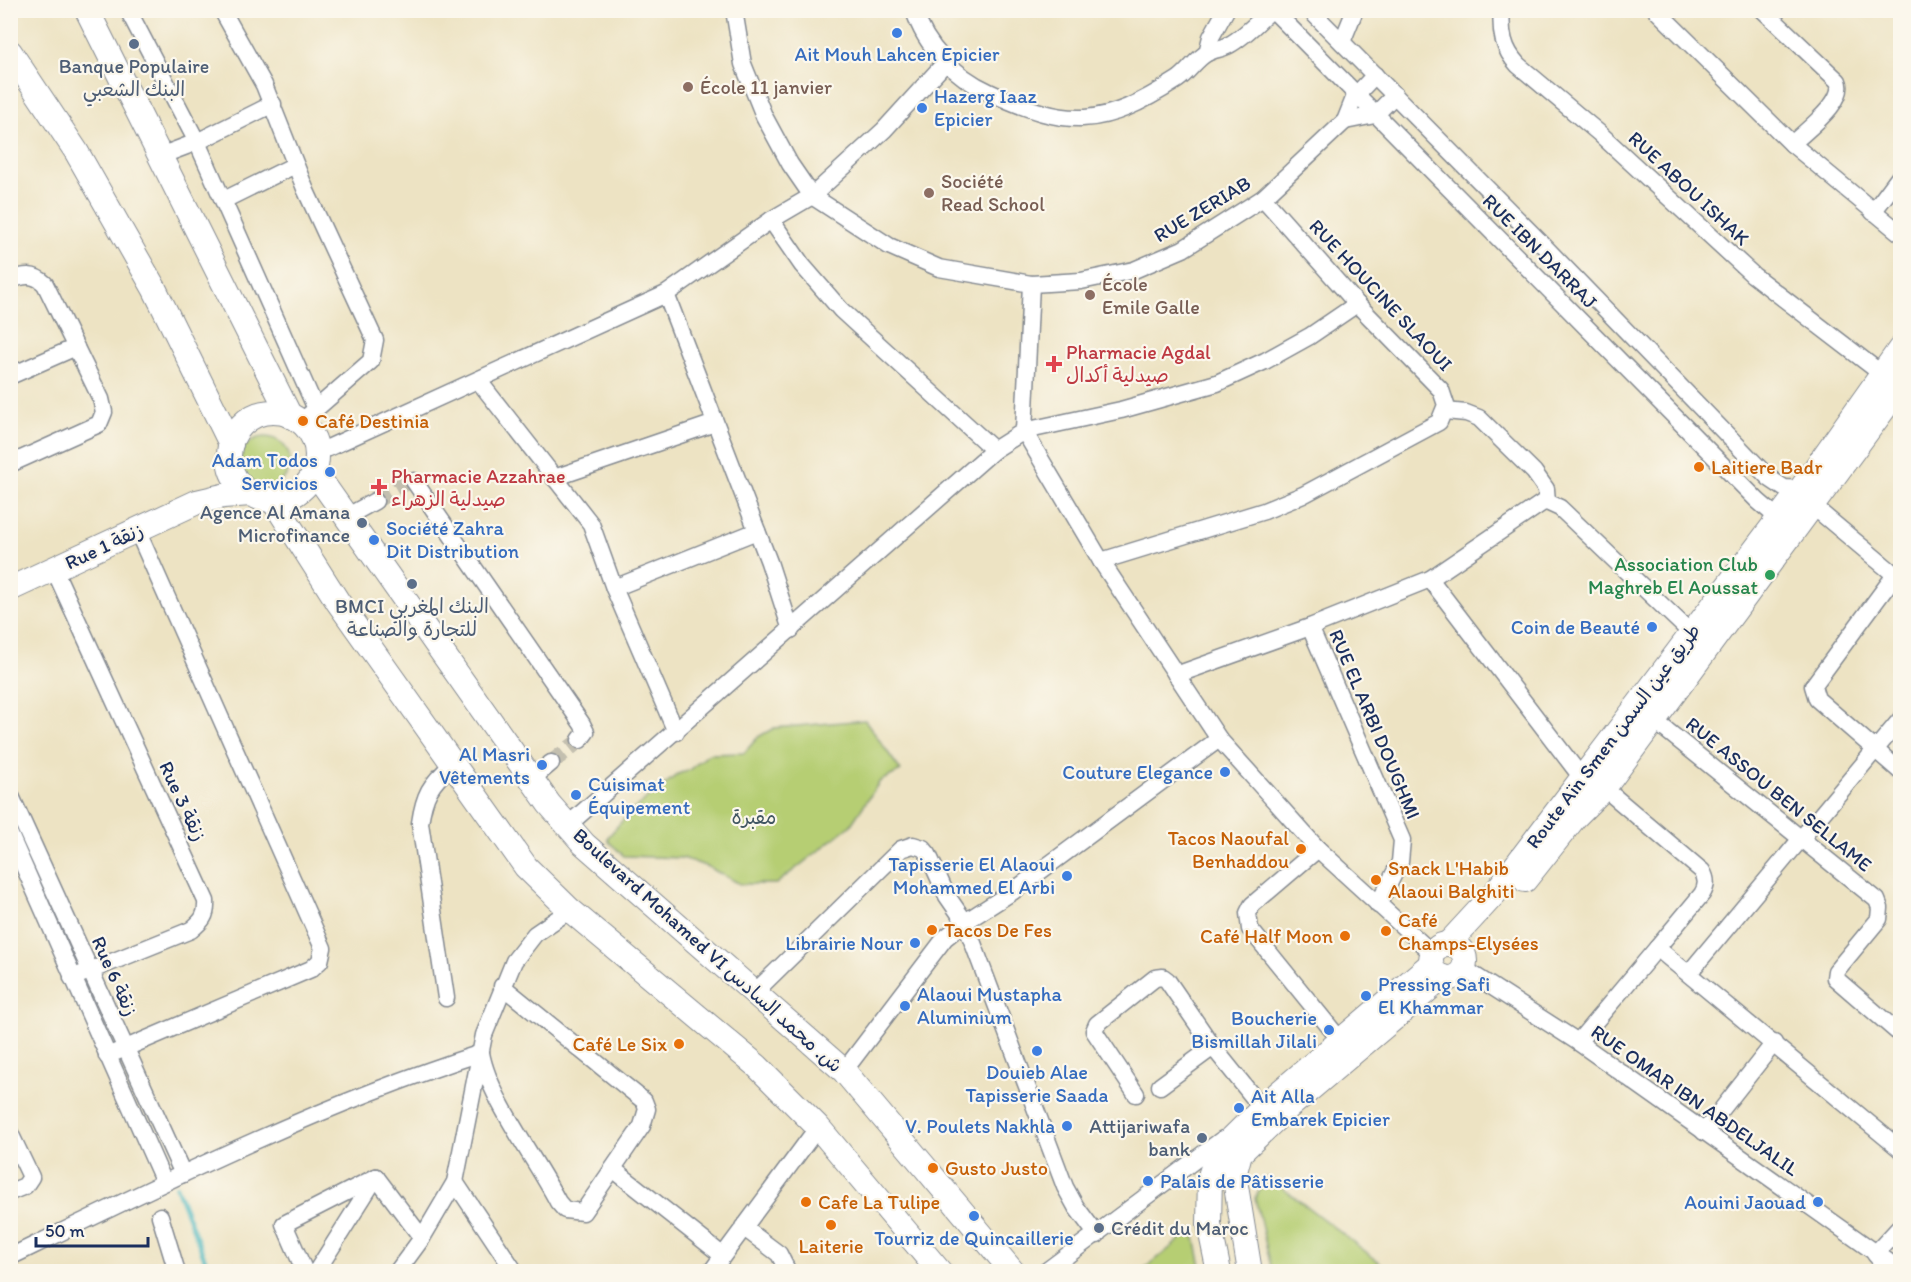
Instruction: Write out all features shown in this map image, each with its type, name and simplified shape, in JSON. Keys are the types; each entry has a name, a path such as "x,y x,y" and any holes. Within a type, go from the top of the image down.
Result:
{"main road":[{"path":"87,10 160,156 313,438 315,462 308,484 298,493 197,502"},
{"path":"10,52 76,151 154,288 230,447 235,477 262,497 526,867 570,910 757,1066 818,1127 940,1272"},
{"name":"Route Aïn Smen طريق عين السمن","path":"1446,960 1511,897 1575,817 1604,788 1654,721 1807,498 1891,381 1900,349"},
{"path":"197,502 217,477 237,431 254,417 268,413 302,416"},
{"name":"Boulevard Mohamed VI ش. محمد السادس","path":"315,462 346,518 532,779 584,844 844,1071 1012,1272"},
{"name":"Route Aïn Smen طريق عين السمن","path":"1446,960 1779,519 1807,498"},
{"name":"Rue 1 زنقة","path":"13,582 54,569 197,502"},
{"path":"1219,1272 1209,1224 1210,1176 1218,1152 1255,1114 1341,1041 1446,960"},
{"path":"1250,1272 1236,1186 1235,1172 1240,1153 1446,960"}],"street":[{"path":"128,10 197,142 224,200 302,416 373,358 375,340 295,165 273,104 251,58 222,10"},
{"name":"RUE ZERIAB","path":"734,10 743,64 764,116 790,164 812,196 889,246 939,268 1031,284 1080,281 1134,270 1183,249 1263,198 1345,121 1355,96 1375,75"},
{"path":"914,10 916,19 945,63 974,85 1011,102 1071,120 1101,117 1144,100 1180,78 1207,53 1231,44 1272,10"},
{"path":"1207,53 1211,37 1226,10"},
{"name":"RUE IBN DARRAJ","path":"1272,10 1692,435 1779,519"},
{"name":"RUE IBN DARRAJ","path":"1310,10 1769,478 1784,488 1807,498"},
{"path":"1342,42 1354,10"},
{"name":"RUE ABOU ISHAK","path":"1502,10 1502,39 1511,58 1518,65 1599,133 1753,275 1891,381"},
{"path":"1656,10 1792,144 1900,233"},
{"path":"1763,10 1838,81 1841,87 1837,100 1792,144"},
{"path":"315,462 478,380 666,294 771,220 812,196 884,130 945,63"},
{"path":"1345,121 1375,115 1395,95"},
{"path":"160,156 197,142 273,104"},
{"path":"224,200 295,165"},
{"path":"1873,212 1900,176"},
{"name":"RUE HOUCINE SLAOUI","path":"1263,198 1358,304 1441,390 1445,398 1445,411"},
{"path":"771,220 802,265 841,310 994,450"},
{"path":"1520,260 1539,241"},
{"path":"10,280 22,276 38,277 45,284 101,399 103,419 99,424 10,464"},
{"path":"1024,431 1031,284"},
{"path":"666,294 757,531 791,630"},
{"path":"568,825 994,450 1024,431 1141,406 1217,383 1265,361 1310,336 1358,304"},
{"path":"10,376 76,347"},
{"path":"478,380 591,524 614,588 676,732"},
{"path":"1101,561 1285,503 1436,423 1445,411 1466,413 1479,418 1534,472 1546,489 1544,503 1430,579 1310,627 1176,675"},
{"path":"1692,435 1710,417"},
{"path":"554,478 715,423"},
{"name":"RUE OMAR IBN ABDELJALIL","path":"1024,431 1101,561 1218,739 1318,849 1378,905 1446,960 1578,1042 1900,1270"},
{"path":"414,481 582,724 585,735 580,740"},
{"path":"1807,498 1898,577 1814,682 1813,692 1817,699 1900,771"},
{"path":"346,518 375,501"},
{"path":"1544,503 1560,508 1692,634"},
{"path":"107,1056 311,969 320,962 323,948 137,530"},
{"path":"614,588 757,531"},
{"name":"Rue 3 زنقة","path":"54,569 206,901 204,920 191,930 72,978"},
{"path":"1430,579 1582,778"},
{"name":"RUE EL ARBI DOUGHMI","path":"1310,627 1402,840 1400,862 1378,905"},
{"path":"1689,973 1900,720"},
{"name":"RUE ASSOU BEN SELLAME","path":"1654,721 1880,904 1879,919 1836,971 1835,978 1900,1034"},
{"path":"844,1071 918,970 945,938 964,922 1012,892 1218,739"},
{"path":"532,779 551,763"},
{"path":"446,998 420,823 422,806 434,780 452,765"},
{"path":"1578,1042 1705,888 1705,876 1702,871 1604,788"},
{"name":"Rue 6 زنقة","path":"10,794 124,1050 183,1174"},
{"name":"Rue 6 زنقة","path":"10,835 164,1182"},
{"path":"754,993 901,849 913,845 923,848 932,861 947,896 964,922 1044,1138 1076,1207 1096,1235"},
{"path":"1318,849 1252,906 1247,922 1250,929 1341,1041"},
{"path":"397,1272 422,1238 455,1182 484,1035 502,986 523,948 549,922 570,910"},
{"path":"1657,948 1900,1149"},
{"path":"1045,1272 1255,1114 1213,1047 1163,977 1155,978 1097,1024 1094,1030 1136,1094"},
{"path":"481,1053 483,1067 496,1093 565,1210 583,1212 642,1126 647,1109 644,1101 502,986"},
{"path":"1704,1132 1774,1044"},
{"path":"1160,1086 1213,1047"},
{"path":"10,1257 164,1182 408,1076 481,1053"},
{"path":"711,1272 818,1127"},
{"path":"10,1133 31,1177 25,1186 10,1192"},
{"path":"613,1168 685,1223 722,1255"},
{"path":"376,1177 422,1238"},
{"path":"305,1272 284,1224 376,1177"},
{"path":"316,1272 376,1177"},
{"path":"455,1182 515,1272"},
{"path":"160,1216 177,1272"},
{"path":"743,1227 779,1254 788,1272"},
{"path":"1890,1272 1875,1254 1900,1227"}],"green space":[{"path":"265,437 283,444 290,462 283,480 265,487 247,480 240,462 247,444"},
{"name":"مقبرة","path":"865,720 901,771 880,781 850,826 776,884 740,884 708,867 683,858 624,856 608,841 608,837 629,813 678,774 689,770 709,754 744,753 758,737 774,728"},
{"path":"1268,1177 1391,1271 1272,1271 1255,1198"},
{"path":"1193,1229 1202,1271 1142,1271"}],"waterway":[{"path":"176,1186 210,1272"}],"tunnel":[{"path":"375,501 407,482 414,481"},
{"path":"551,763 580,740"}],"place":[{"name":"Ait Mouh Lahcen Epicier","path":"897,33"},
{"name":"Banque Populaire البنك الشعبي","path":"134,44"},
{"name":"École 11 janvier","path":"688,87"},
{"name":"Hazerg Iaaz Epicier","path":"922,108"},
{"name":"Société Read School","path":"929,193"},
{"name":"École Emile Galle","path":"1090,295"},
{"name":"Pharmacie Agdal صيدلية أكدال","path":"1054,364"},
{"name":"Café Destinia","path":"303,421"},
{"name":"Laitiere Badr","path":"1699,467"},
{"name":"Adam Todos Servicios","path":"330,472"},
{"name":"Pharmacie Azzahrae صيدلية الزهراء","path":"379,487"},
{"name":"Agence Al Amana Microfinance","path":"362,523"},
{"name":"Société Zahra Dit Distribution","path":"374,540"},
{"name":"Association Club Maghreb El Aoussat","path":"1770,575"},
{"name":"BMCI البنك المغربي للتجارة والصناعة","path":"412,584"},
{"name":"Coin de Beauté","path":"1652,627"},
{"name":"Al Masri Vêtements","path":"542,765"},
{"name":"Couture Elegance","path":"1225,772"},
{"name":"Cuisimat Équipement","path":"576,795"},
{"name":"Tacos Naoufal Benhaddou","path":"1301,849"},
{"name":"Tapisserie El Alaoui Mohammed El Arbi","path":"1067,876"},
{"name":"Snack L'Habib Alaoui Balghiti","path":"1376,880"},
{"name":"Tacos De Fes","path":"932,930"},
{"name":"Café Champs-Elysées","path":"1386,931"},
{"name":"Café Half Moon","path":"1345,936"},
{"name":"Librairie Nour","path":"915,943"},
{"name":"Pressing Safi El Khammar","path":"1366,996"},
{"name":"Alaoui Mustapha Aluminium","path":"905,1006"},
{"name":"Boucherie Bismillah Jilali","path":"1329,1030"},
{"name":"Café Le Six","path":"679,1044"},
{"name":"Douieb Alae Tapisserie Saada","path":"1037,1051"},
{"name":"Ait Alla Embarek Epicier","path":"1239,1108"},
{"name":"V. Poulets Nakhla","path":"1067,1126"},
{"name":"Attijariwafa bank","path":"1202,1138"},
{"name":"Gusto Justo","path":"933,1168"},
{"name":"Palais de Pâtisserie","path":"1148,1181"},
{"name":"Cafe La Tulipe","path":"806,1202"},
{"name":"Aouini Jaouad","path":"1818,1202"},
{"name":"Tourriz de Quincaillerie","path":"974,1216"},
{"name":"Laiterie","path":"831,1225"},
{"name":"Crédit du Maroc","path":"1099,1228"}]}
